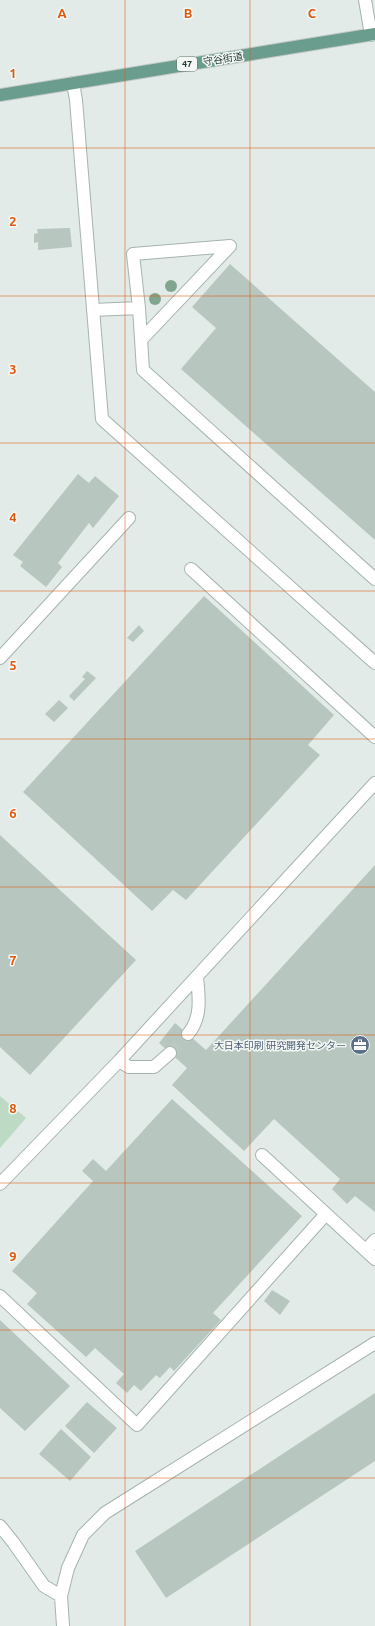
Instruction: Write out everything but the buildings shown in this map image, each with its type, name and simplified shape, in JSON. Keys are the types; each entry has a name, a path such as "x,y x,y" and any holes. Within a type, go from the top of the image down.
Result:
{"main road":[{"name":"守谷街道","path":"0,95 373,35"}],"street":[{"path":"365,0 373,35"},
{"path":"73,83 76,100 102,419 375,663"},
{"path":"141,340 230,246 134,254 143,370 375,579"},
{"path":"93,310 139,308"},
{"path":"0,658 128,518"},
{"path":"191,569 375,737"},
{"path":"0,1184 119,1061 375,783"},
{"path":"188,1034 194,1028 199,1014 197,977"},
{"path":"119,1061 129,1068 154,1067 170,1053"},
{"path":"262,1155 375,1259"},
{"path":"0,1296 137,1425 326,1214"},
{"path":"366,1250 375,1240"},
{"path":"63,1626 61,1596 68,1568 83,1535 105,1512 375,1343"},
{"path":"0,1526 44,1586 61,1596"}],"green space":[{"path":"0,1096 26,1118 0,1148"}],"tunnel":[{"path":"170,1053 188,1034"}],"place":[{"name":"大日本印刷 研究開発センター","path":"360,1045"}]}
